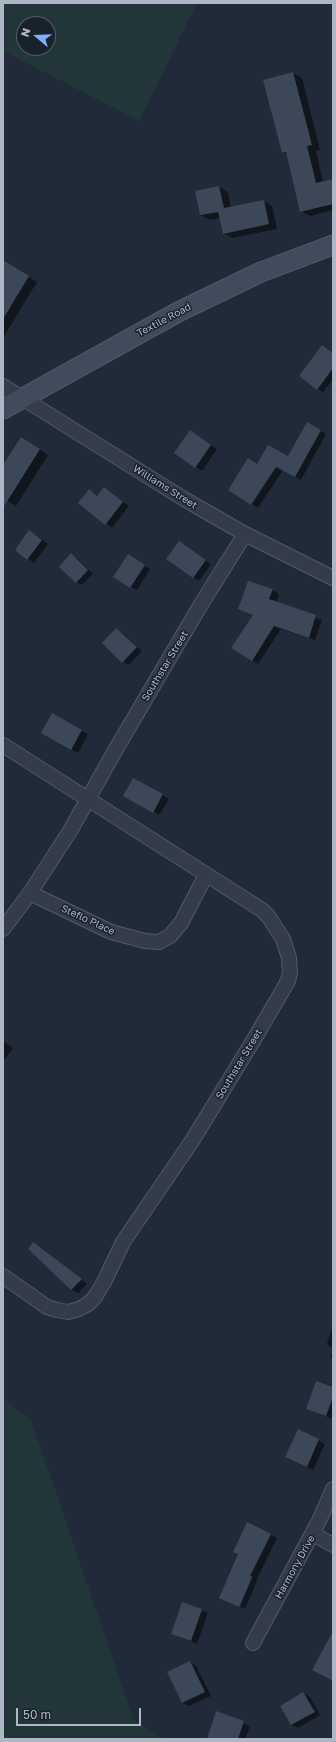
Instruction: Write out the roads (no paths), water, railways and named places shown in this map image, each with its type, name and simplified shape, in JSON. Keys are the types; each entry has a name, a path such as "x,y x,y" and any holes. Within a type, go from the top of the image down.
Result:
{"street":[{"name":"Textile Road","path":"3,409 180,311 220,291 261,272 333,245"},
{"name":"Williams Street","path":"3,386 184,499 245,534 333,578"},
{"name":"Southstar Street","path":"3,929 30,893 70,831 200,606 245,534"},
{"path":"3,745 88,799"},
{"name":"Southstar Street","path":"3,1276 47,1306 57,1310 68,1312 79,1309 88,1304 95,1297 124,1242 192,1141 256,1036 288,981 290,973 289,958 283,939 268,916 248,900 206,875 88,799"},
{"name":"Steflo Place","path":"30,893 111,932 146,941 159,942 170,936 181,923 206,875"},
{"name":"Harmony Drive","path":"253,1643 313,1534 333,1489"},
{"path":"313,1534 333,1545"}]}
